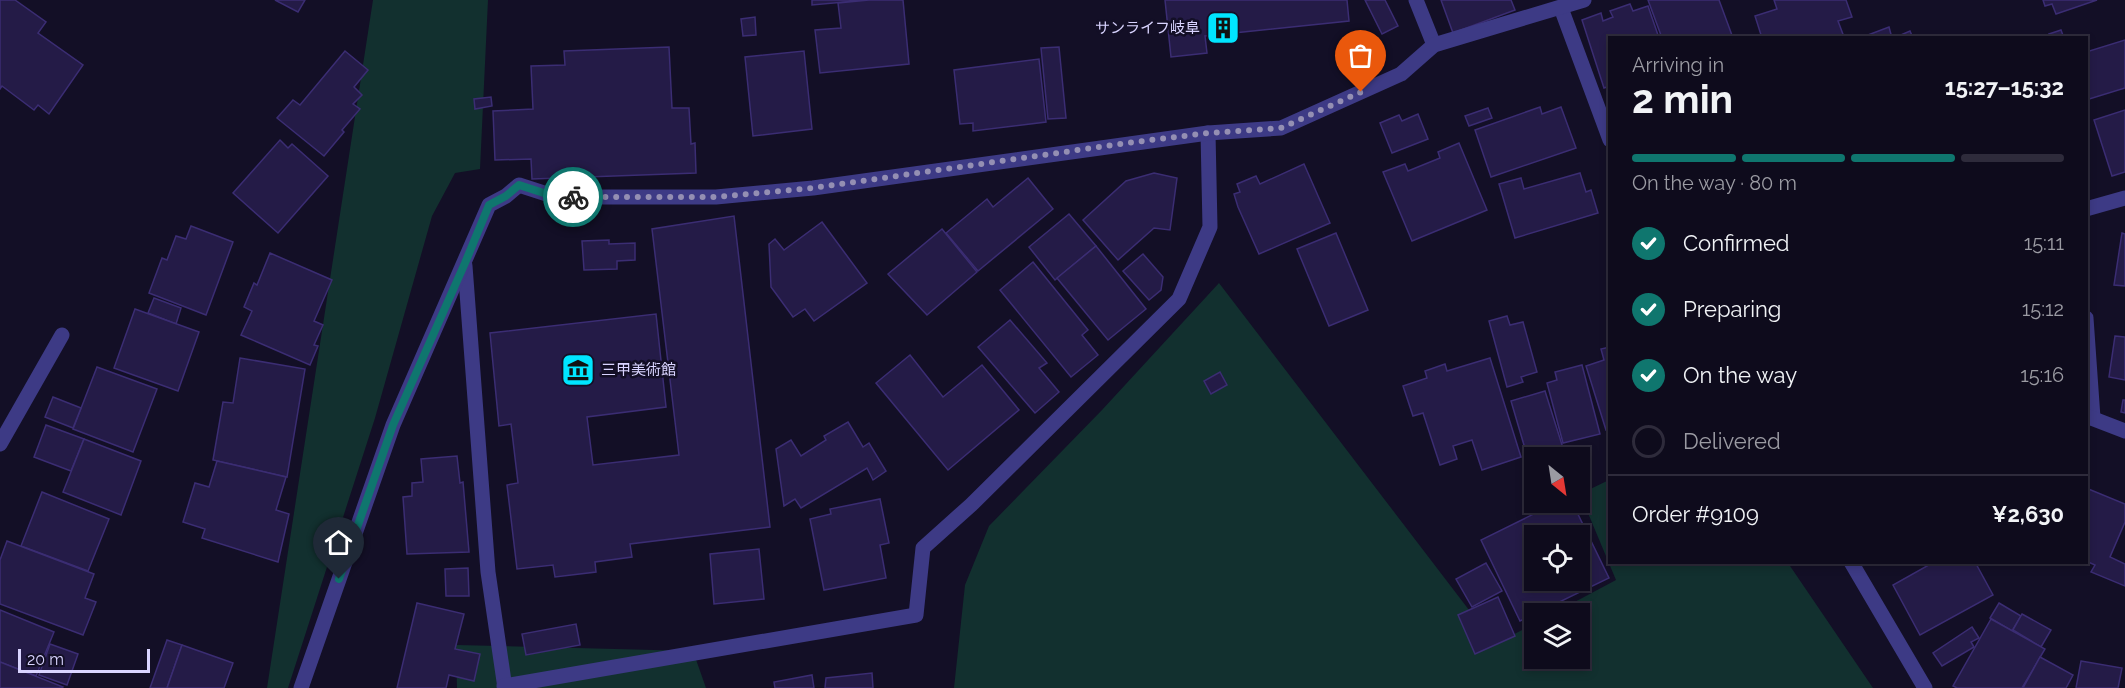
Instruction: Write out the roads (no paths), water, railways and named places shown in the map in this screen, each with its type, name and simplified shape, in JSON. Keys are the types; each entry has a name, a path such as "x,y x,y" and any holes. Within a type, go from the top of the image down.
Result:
{"street":[{"path":"1416,0 1434,45"},
{"path":"301,688 393,425 489,205 506,196 519,185 556,197 716,197 813,188 1208,133 1281,128 1401,74 1434,45 1584,0"},
{"path":"1561,8 1608,135"},
{"path":"465,263 488,572 505,687 916,615 923,548 971,505 1179,299 1210,227 1208,133"},
{"path":"2088,209 2125,198"},
{"path":"0,444 63,335"},
{"path":"2088,368 2090,417 2125,430"},
{"path":"1852,564 1925,688"}],"place":[{"name":"サンライフ岐阜","path":"1223,28"},
{"name":"三甲美術館","path":"578,370"}]}
